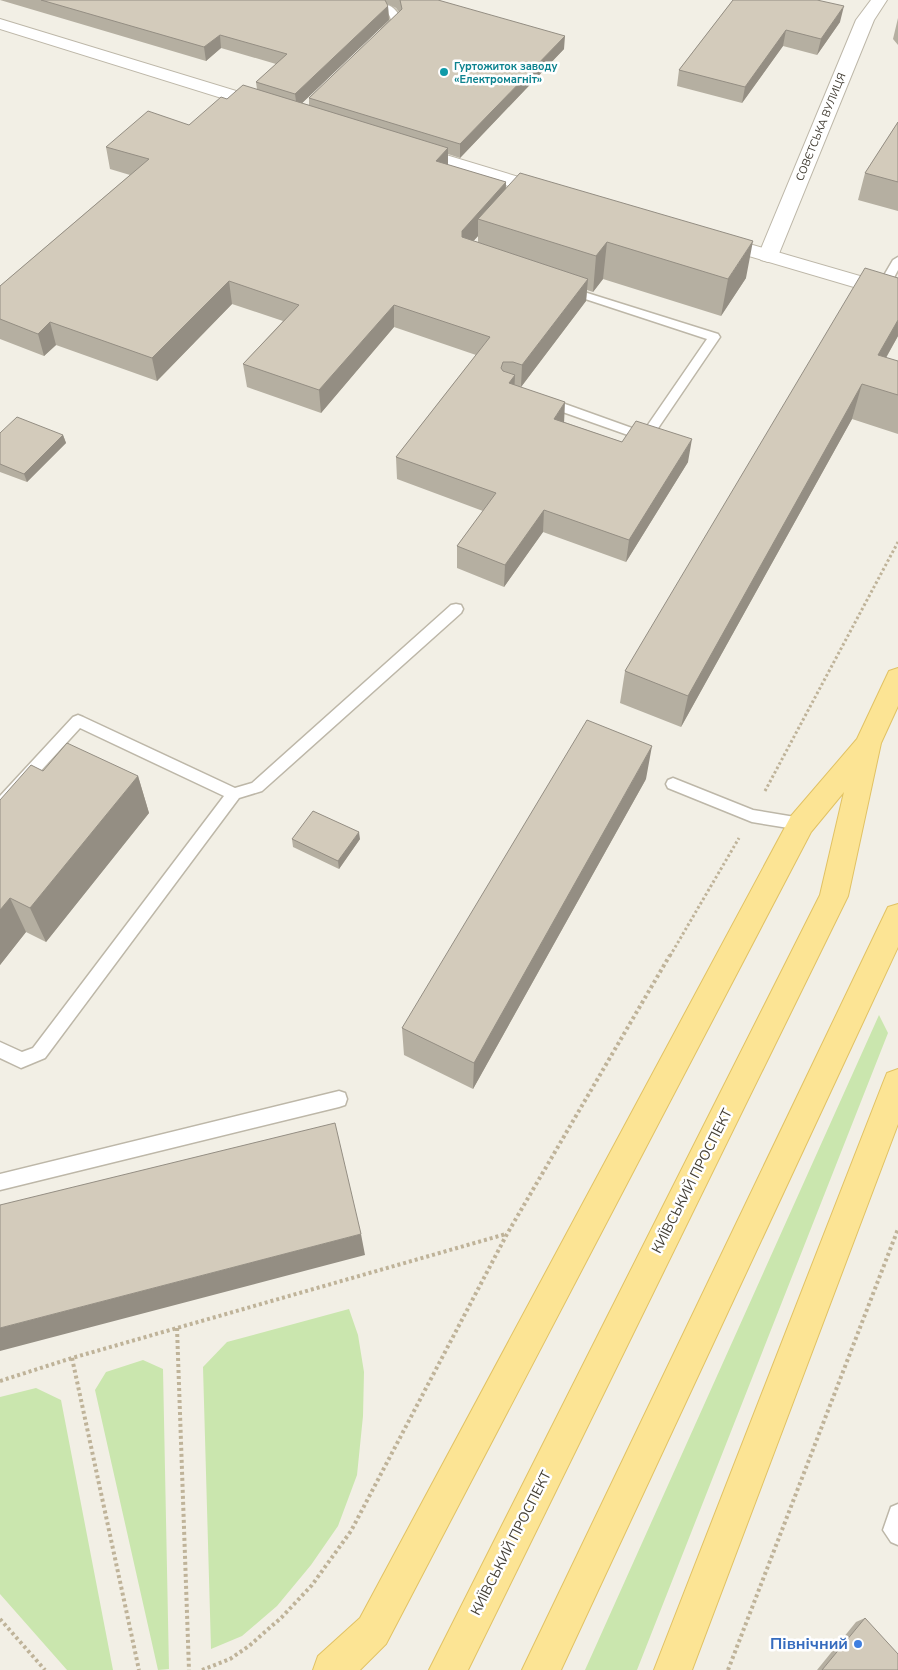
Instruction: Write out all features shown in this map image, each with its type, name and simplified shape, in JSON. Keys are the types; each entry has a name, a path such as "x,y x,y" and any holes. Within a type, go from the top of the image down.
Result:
{"main road":[{"name":"КИЇВСЬКИЙ ПРОСПЕКТ","path":"448,1670 834,896 868,743 898,678"},
{"path":"332,1670 373,1631 801,824 868,743"},
{"path":"541,1670 898,916"},
{"path":"674,1670 891,1116 898,1083"}],"street":[{"name":"СОВЄТСЬКА ВУЛИЦЯ","path":"768,256 865,20 879,0"},
{"path":"0,24 279,110"},
{"path":"400,147 525,192 563,196"},
{"path":"694,234 890,291"}],"lane":[{"path":"359,0 389,8 396,16 396,20 375,41"},
{"path":"890,291 898,260"},
{"path":"536,398 646,437 714,337 553,285"},
{"path":"2,1054 20,1060 39,1053 234,794 257,788 456,609"},
{"path":"0,806 78,721 234,794"},
{"path":"673,784 752,816 801,824"},
{"path":"0,1182 339,1099"},
{"path":"898,1514 893,1530 898,1535"}],"path":[{"path":"202,1670 229,1660 263,1636 296,1605 322,1574 350,1531 507,1234 752,816 898,542"},
{"path":"728,1670 898,1229"},
{"path":"0,1381 72,1358 507,1234"},
{"path":"177,1328 189,1670"},
{"path":"72,1358 139,1670"},
{"path":"0,1619 45,1670"}],"green space":[{"path":"879,1015 888,1033 637,1670 585,1670"},
{"path":"349,1309 358,1335 364,1372 363,1416 357,1475 338,1526 311,1565 277,1606 242,1636 211,1649 203,1367 227,1342"},
{"path":"143,1360 163,1369 169,1669 158,1670 95,1390 106,1372"},
{"path":"36,1388 61,1400 113,1670 67,1670 0,1594 0,1397"}],"building":[{"path":"41,0 385,0 388,6 295,94 256,82 287,54 220,35 204,47"},
{"path":"400,0 438,0 565,36 460,144 309,98 402,9"},
{"path":"733,0 817,0 844,6 821,39 786,30 745,87 679,70"},
{"path":"243,85 448,148 436,161 506,182 462,231 462,237 588,279 522,365 513,362 503,362 501,368 503,371 515,375 509,383 565,402 554,419 622,442 636,421 692,439 629,540 544,510 505,565 457,546 496,493 396,457 490,337 394,305 319,390 243,364 299,305 229,281 152,358 50,322 38,334 0,319 0,286 149,159 106,147 148,111 189,125 221,97 227,99"},
{"path":"898,122 898,182 865,173"},
{"path":"520,173 753,241 728,279 607,242 596,256 478,219"},
{"path":"865,268 898,278 898,320 878,355 898,361 898,395 862,384 688,696 625,671"},
{"path":"17,417 63,435 24,474 0,464 0,433"},
{"path":"587,720 652,746 474,1063 402,1028"},
{"path":"67,743 138,776 30,908 10,898 0,910 0,800 31,765 43,771"},
{"path":"313,811 359,832 338,861 292,839"},
{"path":"335,1123 361,1234 0,1328 0,1205"},
{"name":"Північний","path":"865,1618 898,1654 898,1670 822,1670"}],"place":[{"name":"Гуртожиток заводу «Електромагніт»","path":"444,72"},
{"name":"Північний","path":"858,1644"}]}
